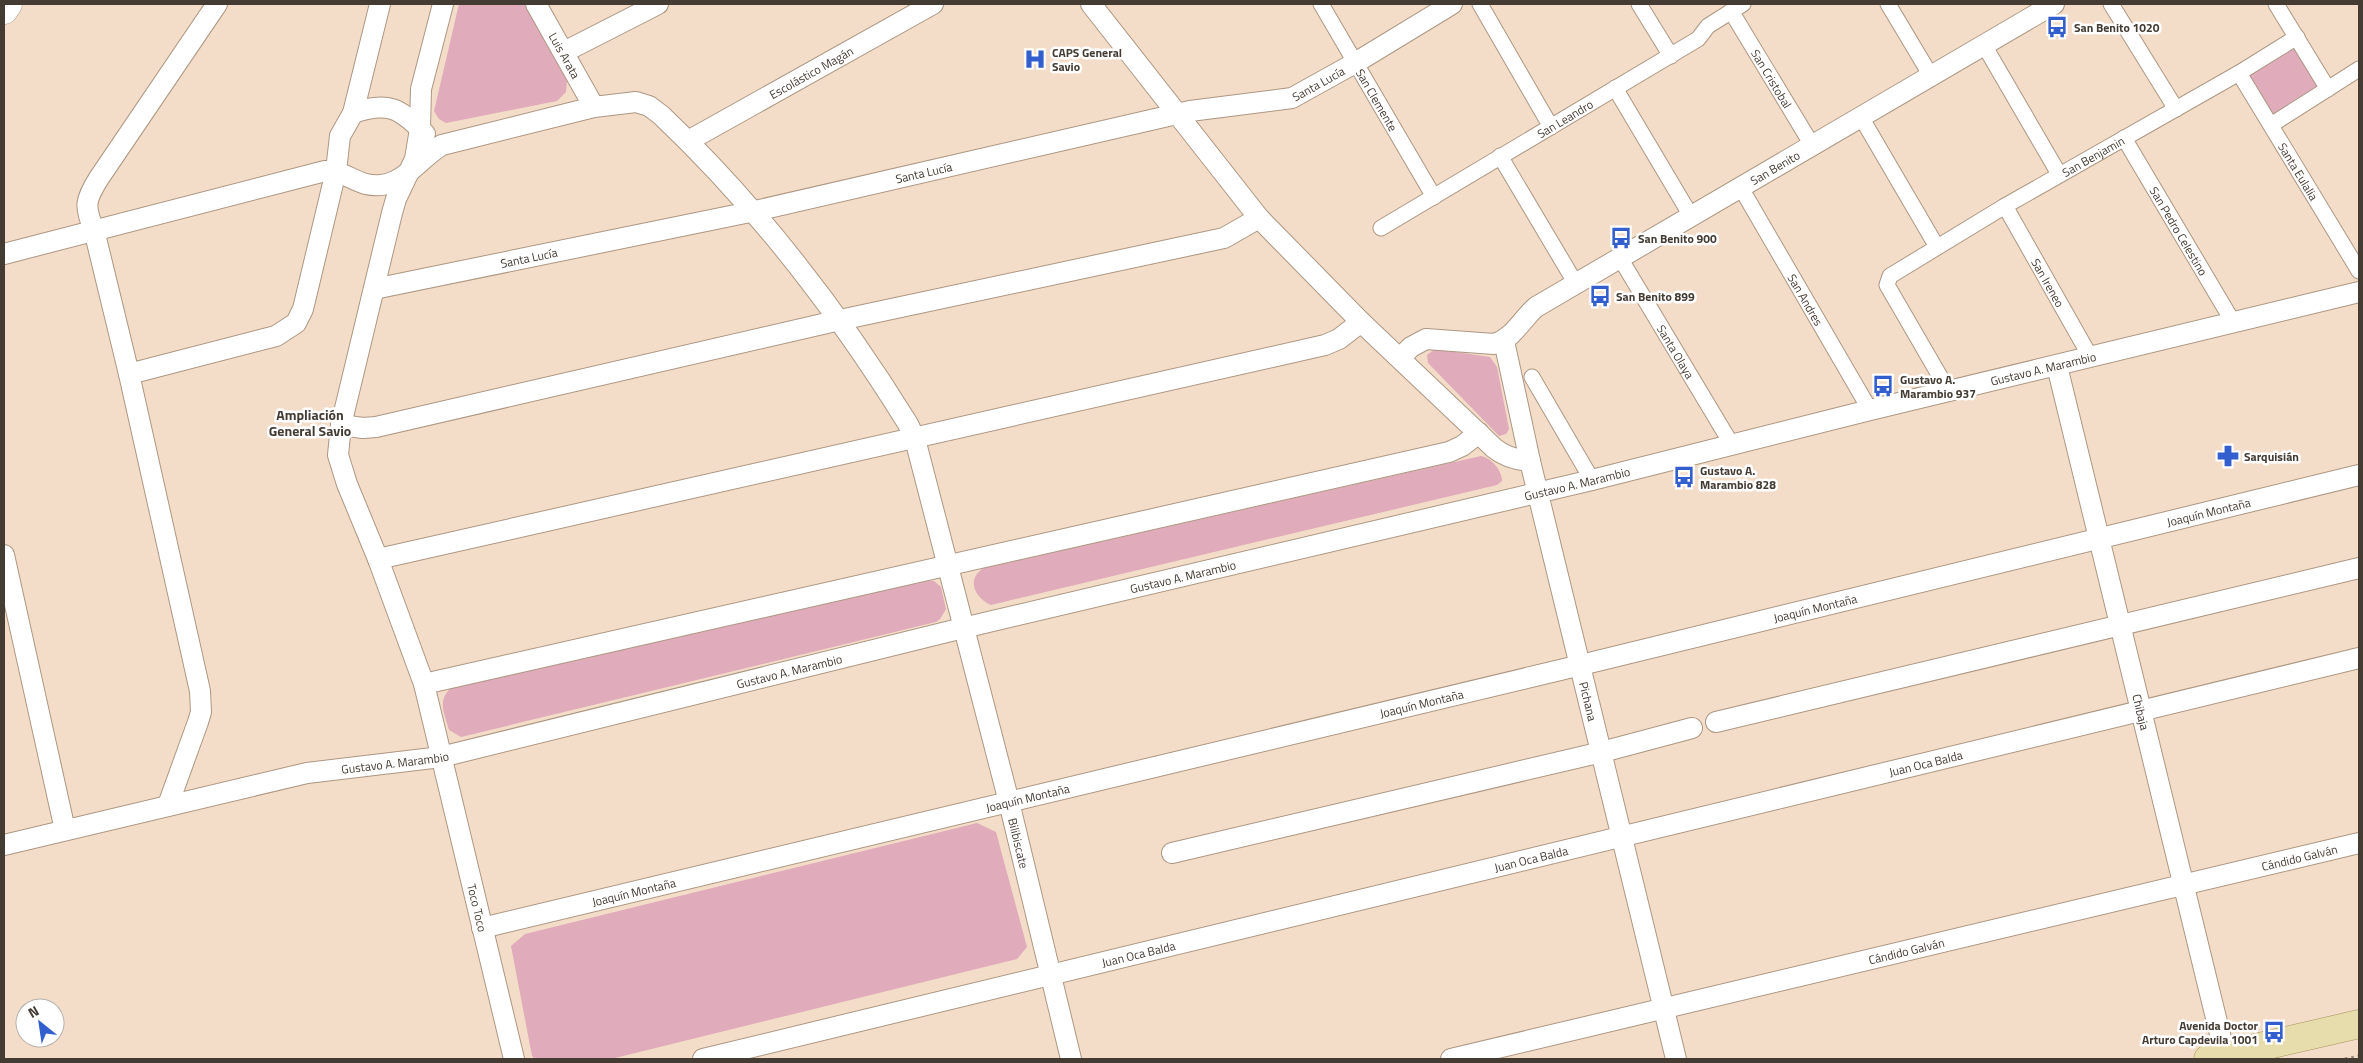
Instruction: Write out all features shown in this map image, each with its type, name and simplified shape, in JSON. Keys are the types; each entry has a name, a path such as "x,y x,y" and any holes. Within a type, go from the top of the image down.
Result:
{"main road":[{"path":"4,10 8,4"},
{"path":"2219,1058 2359,1024"}],"street":[{"path":"168,805 198,722 201,702 129,374 94,230 86,207 89,194 217,4"},
{"path":"129,374 276,336 296,322 303,309 336,170 340,136 353,113 380,4"},
{"path":"409,174 418,146 421,89 443,4"},
{"name":"Luis Arata","path":"536,4 594,107"},
{"path":"564,52 658,4"},
{"name":"Escolástico Magán","path":"688,141 933,4"},
{"path":"1091,4 1259,218 1361,322 1502,455 1517,460 1530,461"},
{"name":"San Clemente","path":"1321,4 1434,197"},
{"name":"Santa Lucía","path":"374,289 755,212 1199,109 1292,98 1355,63 1452,4"},
{"path":"1480,4 1551,127"},
{"path":"1639,4 1670,56"},
{"path":"1888,4 1930,76"},
{"path":"2112,4 2176,109"},
{"path":"2276,4 2328,89"},
{"name":"San Benito","path":"1504,341 1536,307 2051,5"},
{"name":"San Leandro","path":"1380,228 1698,39 1708,26 1737,7"},
{"name":"San Cristobal","path":"1737,7 1812,145"},
{"name":"San Benjamin","path":"1949,392 1887,285 1890,276 2059,174 2239,73 2297,37"},
{"path":"1984,45 2059,174"},
{"path":"2271,125 2359,69"},
{"name":"Santa Eulalia","path":"2239,73 2359,270"},
{"path":"1615,88 1692,216"},
{"name":"Bilibiscate","path":"442,145 594,107 636,102 649,106 688,141 755,212 840,320 900,410 915,439 1009,802 1071,1059"},
{"path":"353,113 368,108 389,107 400,111 434,142 442,145"},
{"path":"1861,117 1937,247"},
{"name":"San Pedro Celestino","path":"2124,138 2234,322"},
{"path":"4,254 311,174 336,170 359,182 384,186 409,174 432,151 442,145"},
{"path":"1500,156 1576,284"},
{"name":"Toco Toco","path":"409,174 396,199 341,425 338,455 424,684 514,1059"},
{"name":"San Andres","path":"1741,188 1870,410"},
{"name":"San Ireneo","path":"2005,206 2091,358"},
{"path":"341,425 364,428 376,427 840,320 1224,238 1259,218"},
{"name":"Santa Olaya","path":"1620,258 1732,445"},
{"name":"Gustavo A. Marambio","path":"4,844 326,769 441,756 963,628 1592,480 1870,410 2359,292"},
{"path":"378,559 1325,345 1340,339 1361,322"},
{"path":"1400,358 1411,346 1426,339 1494,344 1504,341"},
{"name":"Pichana","path":"1504,341 1530,461 1676,1059"},
{"name":"Chibaja","path":"2057,366 2182,885 2219,1058"},
{"path":"1532,377 1592,480"},
{"path":"424,684 1448,452 1462,446 1479,433"},
{"name":"Joaquín Montaña","path":"482,928 1581,665 2359,475"},
{"path":"4,555 65,830"},
{"path":"1716,722 2359,568"},
{"name":"Juan Oca Balda","path":"703,1059 2359,658"},
{"path":"1172,853 1602,752 1692,728"},
{"name":"Cándido Galván","path":"1451,1059 1664,1010 2359,843"}],"path":[{"path":"2345,1059 2359,1056"}],"shaded area":[{"path":"459,4 524,4 567,81 566,92 557,101 446,123 439,119 434,111"},
{"path":"2295,43 2320,86 2270,116 2245,75"},
{"path":"1435,349 1490,357 1497,367 1509,429 1506,434 1499,436 1428,363 1427,355"},
{"path":"1481,456 1489,459 1498,469 1502,481 1497,485 991,605 980,598 974,588 975,577 984,568"},
{"path":"934,581 941,587 946,609 936,622 461,737 449,730 445,717 443,701 448,690 454,685"},
{"path":"977,823 996,832 1027,947 1017,959 611,1059 535,1059 532,1056 511,946 525,934"}],"place":[{"name":"San Benito 1020","path":"2057,27"},
{"name":"CAPS General Savio","path":"1035,59"},
{"name":"San Benito 900","path":"1621,238"},
{"name":"San Benito 899","path":"1600,296"},
{"name":"Gustavo A. Marambio 937","path":"1883,386"},
{"name":"Sarquisián","path":"2228,456"},
{"name":"Gustavo A. Marambio 828","path":"1684,477"},
{"name":"Avenida Doctor Arturo Capdevila 1001","path":"2274,1032"}],"district":[{"name":"Ampliación General Savio","path":"310,422"}]}
